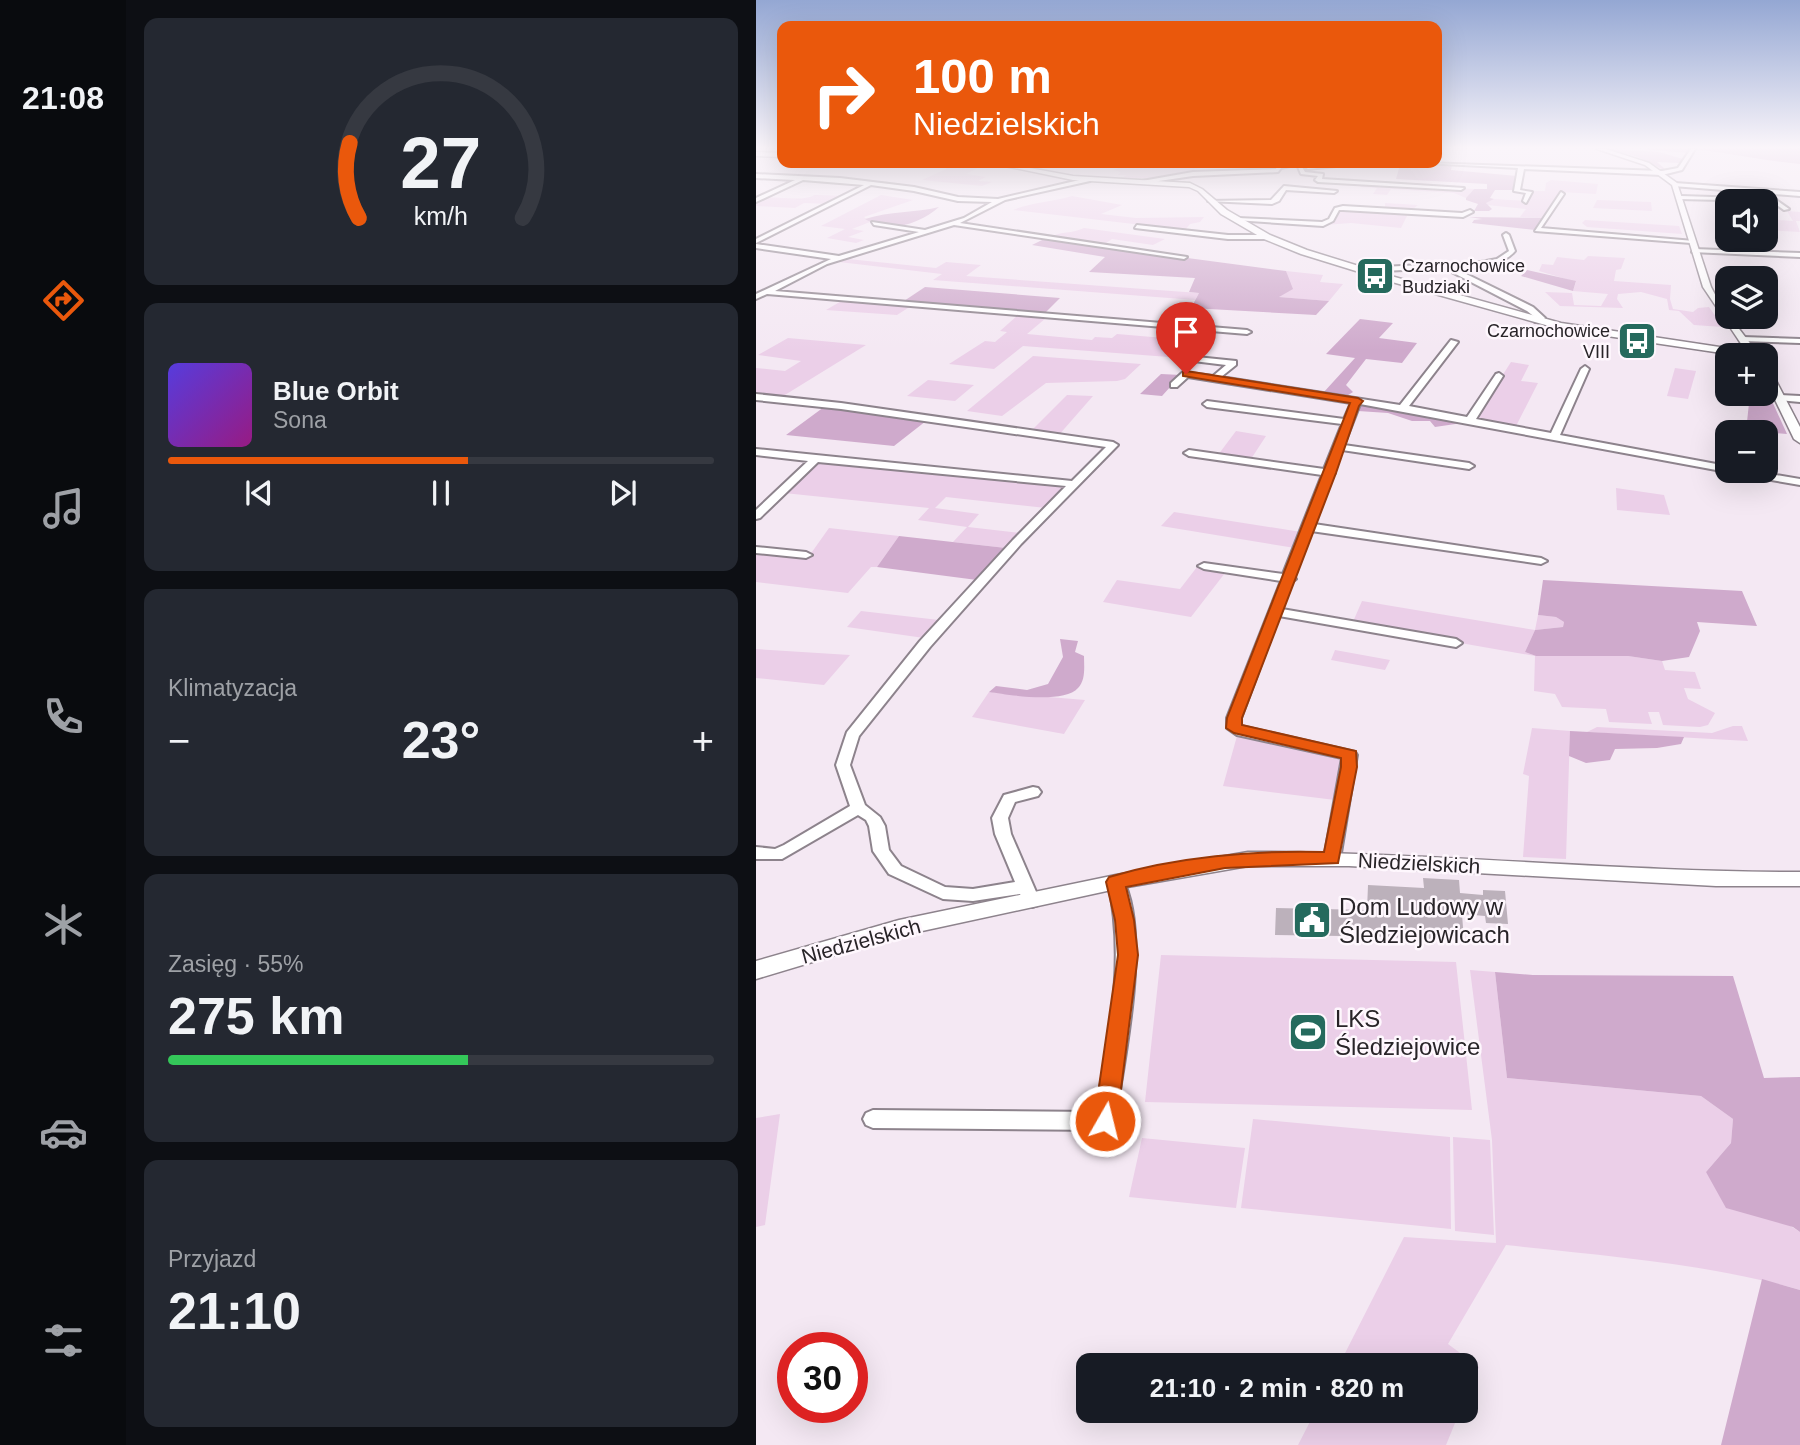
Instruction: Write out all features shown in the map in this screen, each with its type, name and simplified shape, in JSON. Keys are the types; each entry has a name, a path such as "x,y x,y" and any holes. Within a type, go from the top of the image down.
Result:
{"street":[{"path":"756,243 807,216"},
{"path":"756,297 812,268 966,216"},
{"path":"1233,216 1268,237 1304,252 1538,320 1585,330 1715,349"},
{"path":"1238,220 1323,224 1333,216"},
{"path":"1546,216 1537,230 1800,255"},
{"path":"1686,216 1693,246 1712,297 1746,343"},
{"path":"874,223 926,231"},
{"path":"952,223 1184,257"},
{"path":"1137,227 1227,237 1268,237"},
{"path":"1362,270 1445,266 1505,258 1512,251 1506,235"},
{"path":"756,243 839,258"},
{"path":"1445,266 1530,309 1541,318 1538,320"},
{"path":"766,292 1247,332"},
{"path":"1743,339 1800,341"},
{"path":"1402,409 1454,342"},
{"path":"1177,357 1233,363 1216,377"},
{"path":"1554,438 1585,369"},
{"path":"1174,385 1186,374 1216,377 1715,467"},
{"path":"1469,422 1499,376"},
{"path":"1778,394 1800,439"},
{"path":"756,397 841,406 1113,445 992,568 925,644 852,735 843,765 858,808 872,817 877,826 881,850 895,870 943,893 1028,894 1003,834 1000,818 1009,799 1033,792"},
{"path":"1780,398 1800,399"},
{"path":"1332,859 1350,755 1234,728 1234,718 1358,401"},
{"path":"1207,404 1348,422"},
{"path":"1339,447 1469,466"},
{"path":"756,452 1074,484"},
{"path":"1189,453 1330,473"},
{"path":"756,516 816,459"},
{"path":"1778,478 1800,482"},
{"path":"1309,527 1541,561"},
{"path":"756,550 806,555"},
{"path":"1204,566 1290,579"},
{"path":"1277,612 1456,643"},
{"path":"756,853 776,855 790,849 858,808"},
{"name":"Niedzielskich","path":"756,970 1028,894 1116,882 1225,861 1283,857 1716,879 1800,879"},
{"path":"873,1119 1105,1121 1128,955 1125,920 1116,882"}],"shaded area":[{"path":"840,216 866,216 870,222 852,229 864,231 848,237 864,240 856,243 827,238 845,229 821,226"},
{"path":"926,216 894,226 884,226 865,219"},
{"path":"1068,216 1204,217 1200,222 1190,224 1185,230"},
{"path":"1337,216 1407,216 1401,228 1351,223 1324,225 1335,221"},
{"path":"1790,216 1800,216 1800,221 1796,221 1800,232 1778,231 1778,220 1793,221"},
{"path":"1469,217 1542,218 1535,230 1472,223 1482,219"},
{"path":"1585,220 1679,226 1682,234 1587,227 1582,223"},
{"path":"1084,228 1165,239 1153,245 1112,239 1103,245 1050,237"},
{"path":"1044,239 1286,271 1293,289 1279,297 1329,301 1316,315 1191,308 1199,293 1189,292 1195,278 1089,272 1105,257 1032,245"},
{"path":"1588,256 1625,258 1621,269 1616,270 1614,281 1671,285 1670,299 1673,309 1693,312 1698,308 1709,307 1715,316 1715,326 1694,325 1679,311 1669,310 1667,299 1641,292 1618,294 1617,299 1623,308 1560,306 1545,292 1572,293 1574,305 1601,306 1608,294 1573,291 1576,282 1539,271 1542,264 1553,265 1557,257 1584,260"},
{"path":"848,259 936,268 946,262 981,265 966,276 1199,293 1195,300 933,280 942,274 839,262"},
{"path":"1527,270 1576,281 1573,291 1521,276"},
{"path":"1286,271 1323,275 1320,282 1343,284 1329,301 1278,297 1288,282"},
{"path":"925,287 1060,298 1044,314 901,303"},
{"path":"843,300 911,306 897,315 826,310"},
{"path":"1018,315 1046,318 1027,334 1092,340 1095,337 1112,338 1117,334 1188,340 1169,357 1023,346 994,369 949,364 985,341 995,342 1007,332 1000,331"},
{"path":"1360,319 1393,323 1379,338 1417,343 1402,363 1366,359 1346,385 1353,392 1345,397 1323,393 1355,358 1326,354"},
{"path":"788,338 866,345 780,398 756,396 756,368 785,371 801,361 758,355"},
{"path":"1033,356 1141,364 1125,379 1117,381 1046,383 1002,416 967,411"},
{"path":"1511,362 1529,365 1521,381 1538,383 1515,428 1480,422 1475,418"},
{"path":"1675,368 1696,371 1688,399 1667,396"},
{"path":"1161,374 1181,375 1162,396 1140,394"},
{"path":"928,380 974,385 955,401 907,396"},
{"path":"1067,395 1093,396 1058,436 1030,432"},
{"path":"1360,404 1469,422 1435,427 1430,421 1412,421 1388,413 1358,411"},
{"path":"1749,406 1774,406 1787,434 1778,433 1778,420 1747,420"},
{"path":"824,407 926,421 894,446 786,435"},
{"path":"1236,431 1266,436 1251,459 1218,455"},
{"path":"817,462 1063,485 1065,490 1046,508 946,497 935,508 979,514 968,527 1020,533 1006,548 953,542 967,527 918,520 929,508 784,493"},
{"path":"1616,488 1664,495 1670,515 1617,510"},
{"path":"1174,512 1301,532 1295,548 1161,526"},
{"path":"829,528 899,536 877,567 871,567 848,593 756,582 756,553 807,559"},
{"path":"899,536 1006,548 977,580 877,567"},
{"path":"1197,567 1225,573 1191,617 1103,602 1117,580 1180,589"},
{"path":"1543,580 1742,591 1757,626 1697,622 1700,631 1689,657 1662,661 1628,656 1536,656 1525,652 1535,630 1563,627 1564,622 1556,617 1538,615"},
{"path":"1362,601 1535,630 1525,652 1536,656 1628,656 1662,661 1665,670 1695,672 1701,689 1684,688 1688,699 1715,713 1708,725 1700,727 1663,725 1659,712 1648,712 1652,724 1609,722 1606,709 1562,707 1555,694 1534,691 1535,656 1352,624"},
{"path":"861,611 939,620 924,638 847,627"},
{"path":"1538,615 1556,617 1564,622 1563,627 1535,630"},
{"path":"1060,639 1078,641 1075,652 1084,656 1083,677 1078,688 1071,693 1049,697 989,692 996,686 1027,690 1048,684 1063,657"},
{"path":"756,649 850,655 824,685 756,678"},
{"path":"1335,650 1390,660 1385,670 1331,660"},
{"path":"989,692 1085,700 1064,734 972,717"},
{"path":"1742,726 1748,741 1587,732 1597,727 1712,733"},
{"path":"1532,728 1570,731 1566,859 1523,857 1529,776 1523,774"},
{"path":"1570,731 1684,737 1681,744 1657,748 1615,749 1610,760 1586,763 1569,756"},
{"path":"1237,736 1339,754 1345,759 1335,800 1223,786"},
{"name":"LKS Śledziejowice","path":"1161,955 1456,962 1472,1110 1145,1102"},
{"path":"1470,970 1495,972 1507,1078 1701,1096 1733,1119 1731,1143 1706,1172 1800,1232 1800,1290 1691,1267 1506,1245 1448,1344 1460,1353 1345,1353 1404,1237 1496,1243 1492,1140"},
{"path":"1495,972 1533,975 1733,976 1764,1078 1800,1077 1800,1232 1793,1227 1726,1208 1706,1172 1731,1143 1733,1119 1701,1096 1507,1078"},
{"path":"780,1114 765,1225 756,1227 756,1118"},
{"path":"1253,1119 1450,1137 1451,1229 1241,1208"},
{"path":"1453,1137 1490,1140 1494,1235 1455,1231"},
{"path":"1142,1138 1245,1148 1236,1208 1129,1197"},
{"path":"1762,1279 1800,1290 1800,1445 1721,1445"},
{"path":"1309,1423 1455,1423 1446,1445 1298,1445"}],"building":[{"path":"1423,878 1459,880 1460,893 1483,895 1483,890 1505,891 1508,924 1486,923 1485,916 1462,914 1464,941 1367,936 1367,930 1342,930 1342,936 1275,935 1276,908 1367,910 1368,885 1424,888"}],"place":[{"name":"Czarnochowice Budziaki","path":"1375,276"},
{"name":"Czarnochowice VIII","path":"1637,341"},
{"name":"Dom Ludowy w Śledziejowicach","path":"1312,920"},
{"name":"LKS Śledziejowice","path":"1308,1032"}],"route":[{"path":"1105,1121 1128,955 1125,920 1116,882 1225,861 1283,857 1332,859 1349,767 1350,755 1295,741 1242,732 1234,728 1234,718 1290,579 1354,405 1358,401 1264,384 1186,374"}]}
